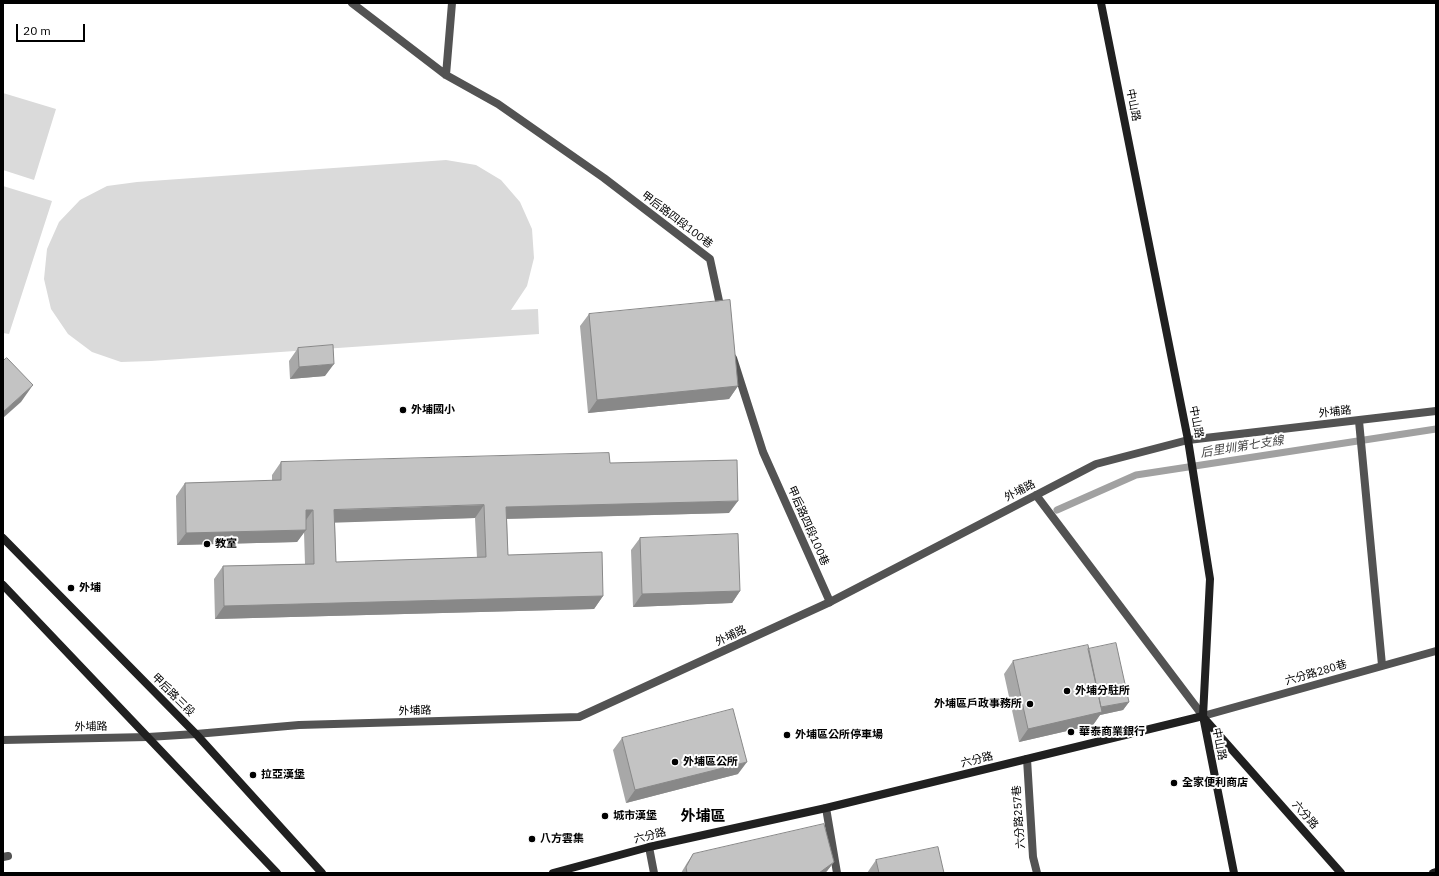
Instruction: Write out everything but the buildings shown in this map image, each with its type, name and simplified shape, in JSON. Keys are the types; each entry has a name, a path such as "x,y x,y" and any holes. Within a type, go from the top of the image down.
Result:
{"street":[{"name":"甲后路四段100巷","path":"352,3 446,75 498,104 604,178 710,259 723,319"},
{"path":"446,75 452,3"},
{"name":"中山路","path":"1101,3 1188,440 1210,578 1203,716 1234,873"},
{"name":"甲后路四段100巷","path":"730,349 763,452 830,602"},
{"name":"外埔路","path":"3,740 148,737 299,725 579,718 830,602 1096,464 1188,440 1436,411"},
{"path":"1358,421 1382,665"},
{"path":"1036,496 1203,716"},
{"name":"甲后路三段","path":"3,538 196,734 322,873"},
{"path":"3,585 277,873"},
{"name":"六分路280巷","path":"1203,716 1436,651"},
{"name":"六分路","path":"552,873 649,847 826,808 1203,716 1342,873"},
{"name":"六分路257巷","path":"1027,759 1033,857 1037,873"},
{"path":"826,808 837,873"},
{"path":"649,847 654,873"}],"shaded area":[{"path":"3,93 56,109 34,180 3,170"},
{"path":"446,160 476,165 501,180 520,202 532,229 534,258 527,286 511,310 538,309 539,334 121,362 92,352 68,334 51,309 44,279 47,249 59,222 80,200 107,186 137,182"},
{"path":"3,186 52,201 9,334 3,333"}],"waterway":[{"name":"后里圳第七支線","path":"1057,510 1136,475 1436,429"}],"place":[{"name":"外埔國小","path":"403,410"},
{"name":"教室","path":"207,544"},
{"name":"外埔","path":"71,588"},
{"name":"外埔分駐所","path":"1067,691"},
{"name":"外埔區戶政事務所","path":"1030,704"},
{"name":"華泰商業銀行","path":"1071,732"},
{"name":"外埔區公所停車場","path":"787,735"},
{"name":"外埔區公所","path":"675,762"},
{"name":"拉亞漢堡","path":"253,775"},
{"name":"全家便利商店","path":"1174,783"},
{"name":"城市漢堡","path":"605,816"},
{"name":"八方雲集","path":"532,839"}],"district":[{"name":"外埔區","path":"703,817"}]}
